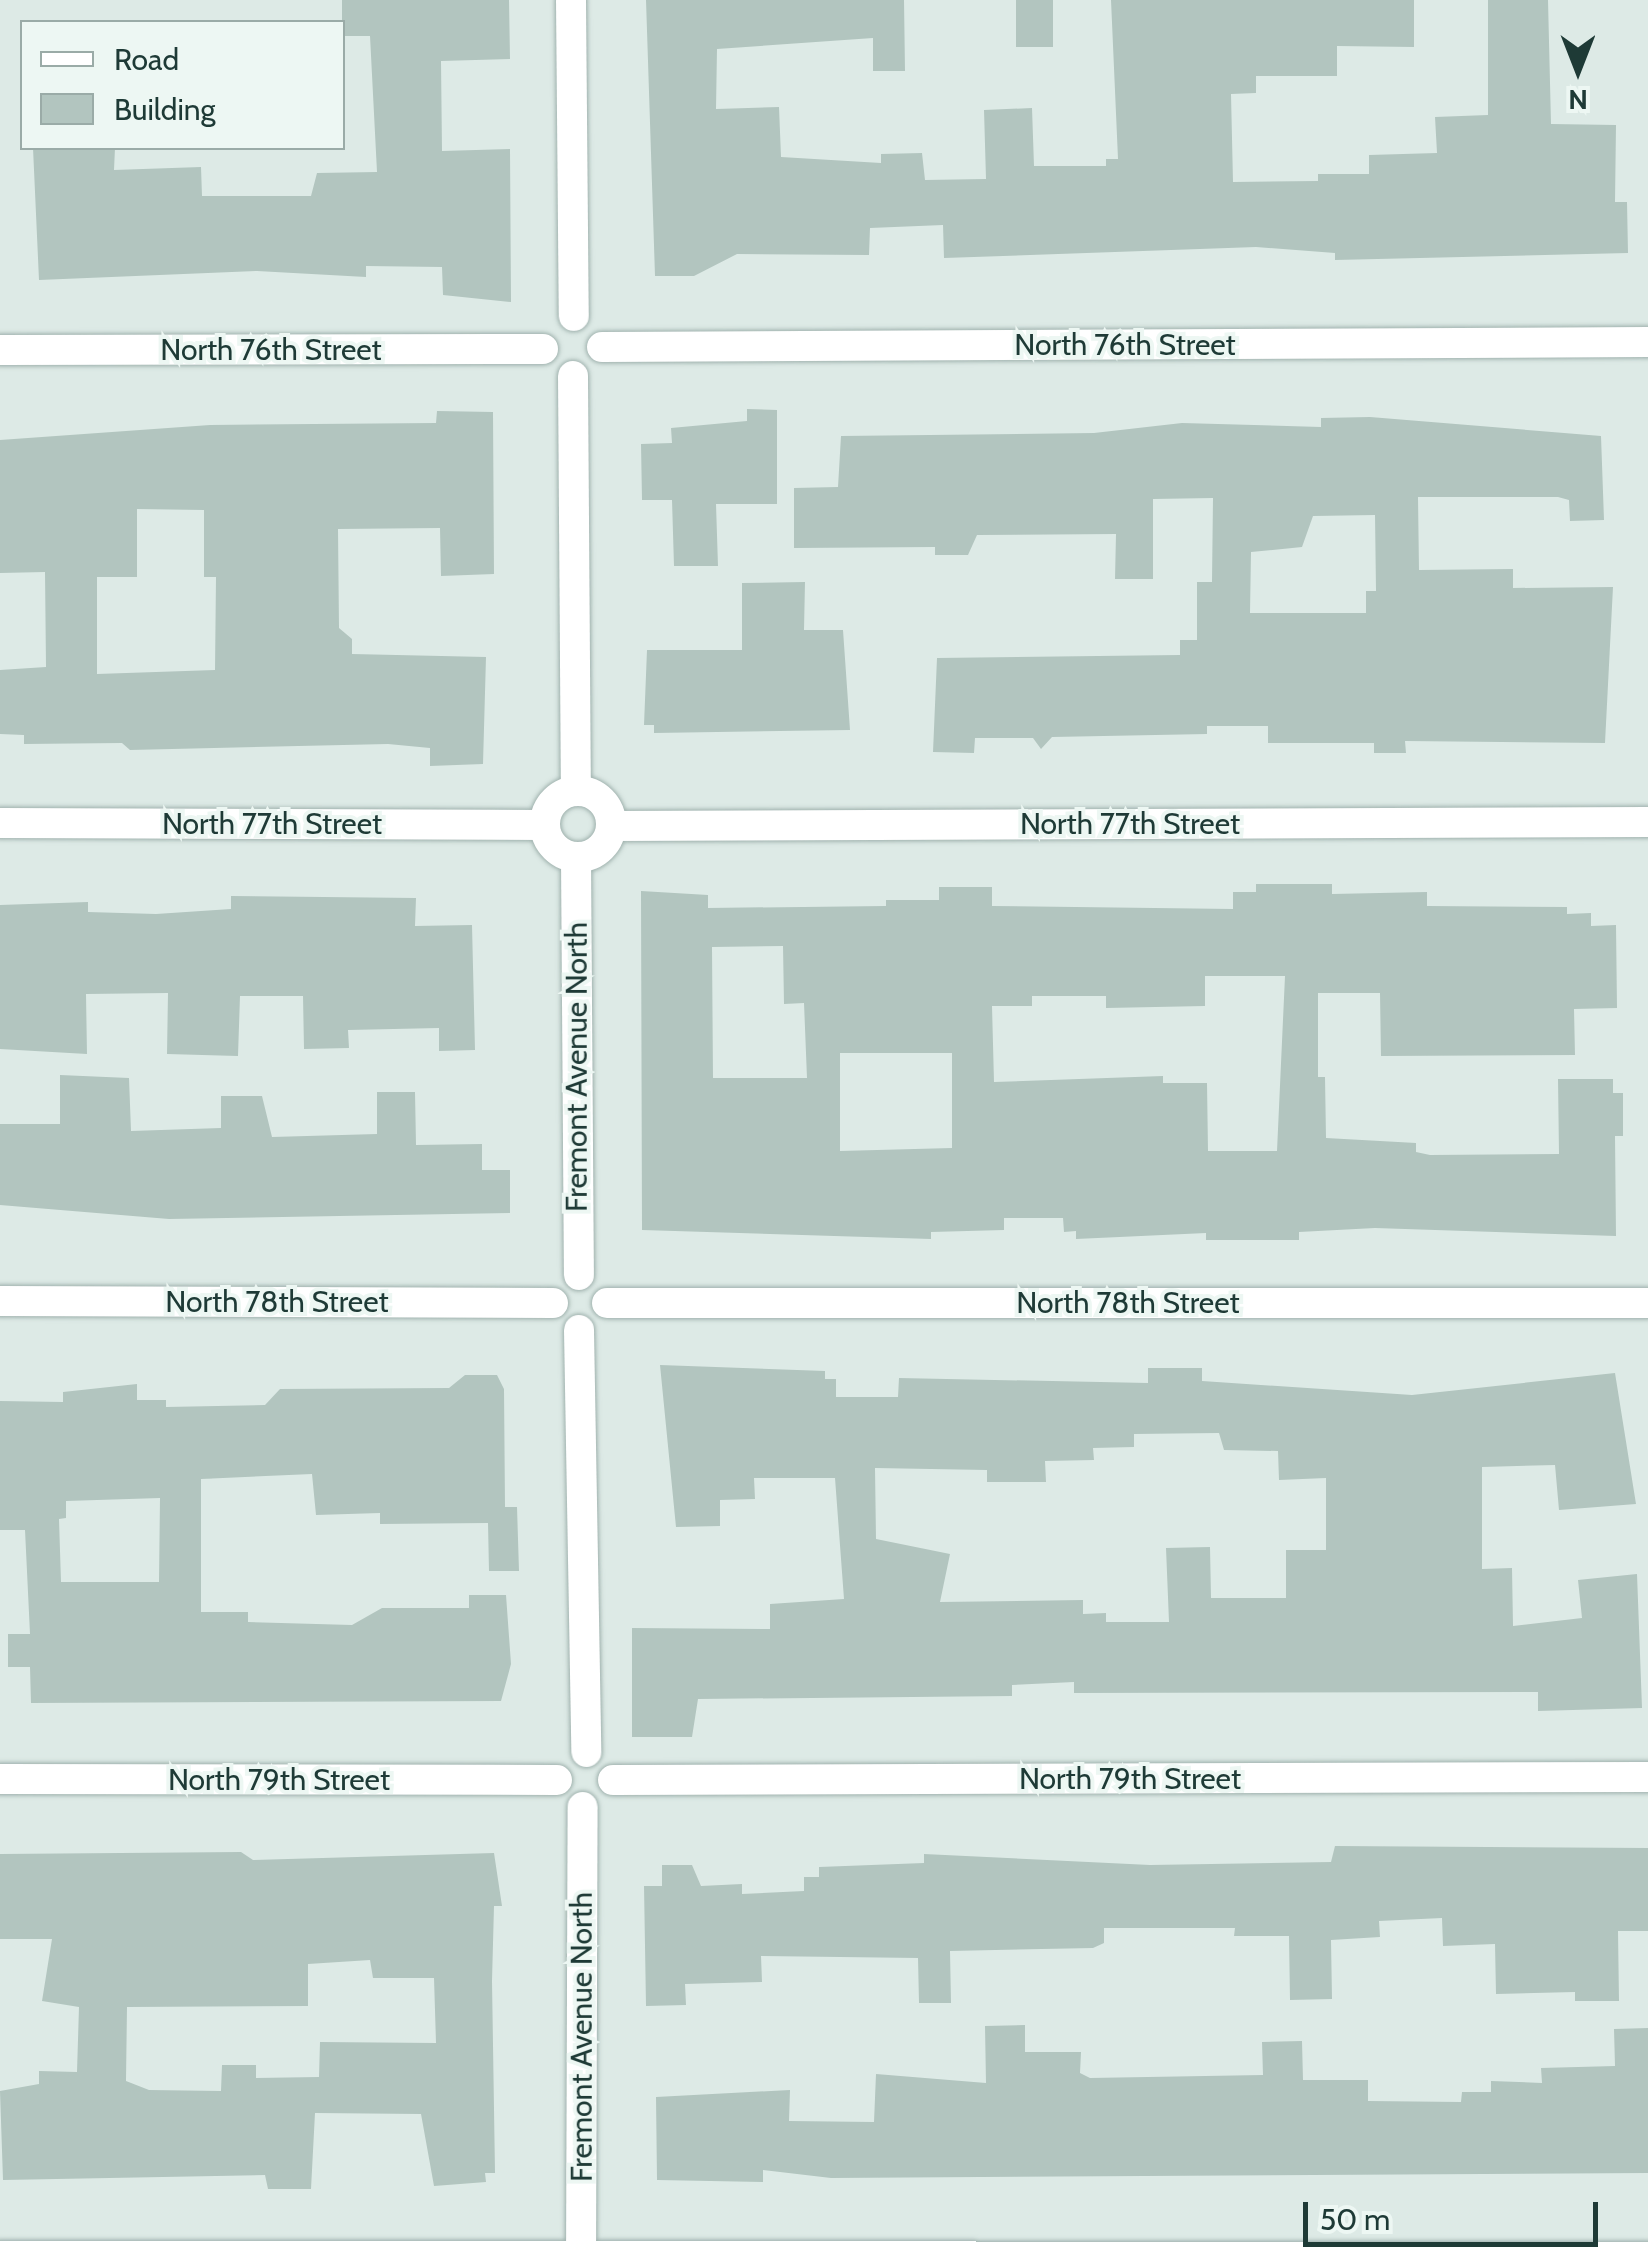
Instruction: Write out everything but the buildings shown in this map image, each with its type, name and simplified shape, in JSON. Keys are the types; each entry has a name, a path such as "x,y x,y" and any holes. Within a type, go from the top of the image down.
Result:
{"street":[{"path":"571,0 574,316"},
{"path":"574,316 594,325 602,347 592,369 573,376 554,370 543,350 550,325 574,316"},
{"name":"North 76th Street","path":"602,347 1648,342"},
{"name":"North 76th Street","path":"0,350 543,350"},
{"path":"573,376 576,791"},
{"path":"576,791 600,799 612,826 602,849 576,858 552,846 544,825 551,805 576,791"},
{"name":"North 77th Street","path":"612,826 1648,822"},
{"name":"North 77th Street","path":"0,823 544,825"},
{"name":"Fremont Avenue North","path":"576,858 579,1275"},
{"path":"579,1275 597,1281 607,1303 596,1324 579,1330 561,1322 553,1304 558,1287 579,1275"},
{"name":"North 78th Street","path":"0,1301 553,1304"},
{"name":"North 78th Street","path":"607,1303 1648,1303"},
{"path":"579,1330 586,1752"},
{"path":"586,1752 606,1760 613,1780 602,1801 583,1807 562,1794 558,1780 565,1760 586,1752"},
{"name":"North 79th Street","path":"613,1780 1648,1777"},
{"name":"North 79th Street","path":"0,1779 558,1780"},
{"name":"Fremont Avenue North","path":"581,2262 583,1807"},
{"path":"0,2256 581,2262 1648,2257"}]}
